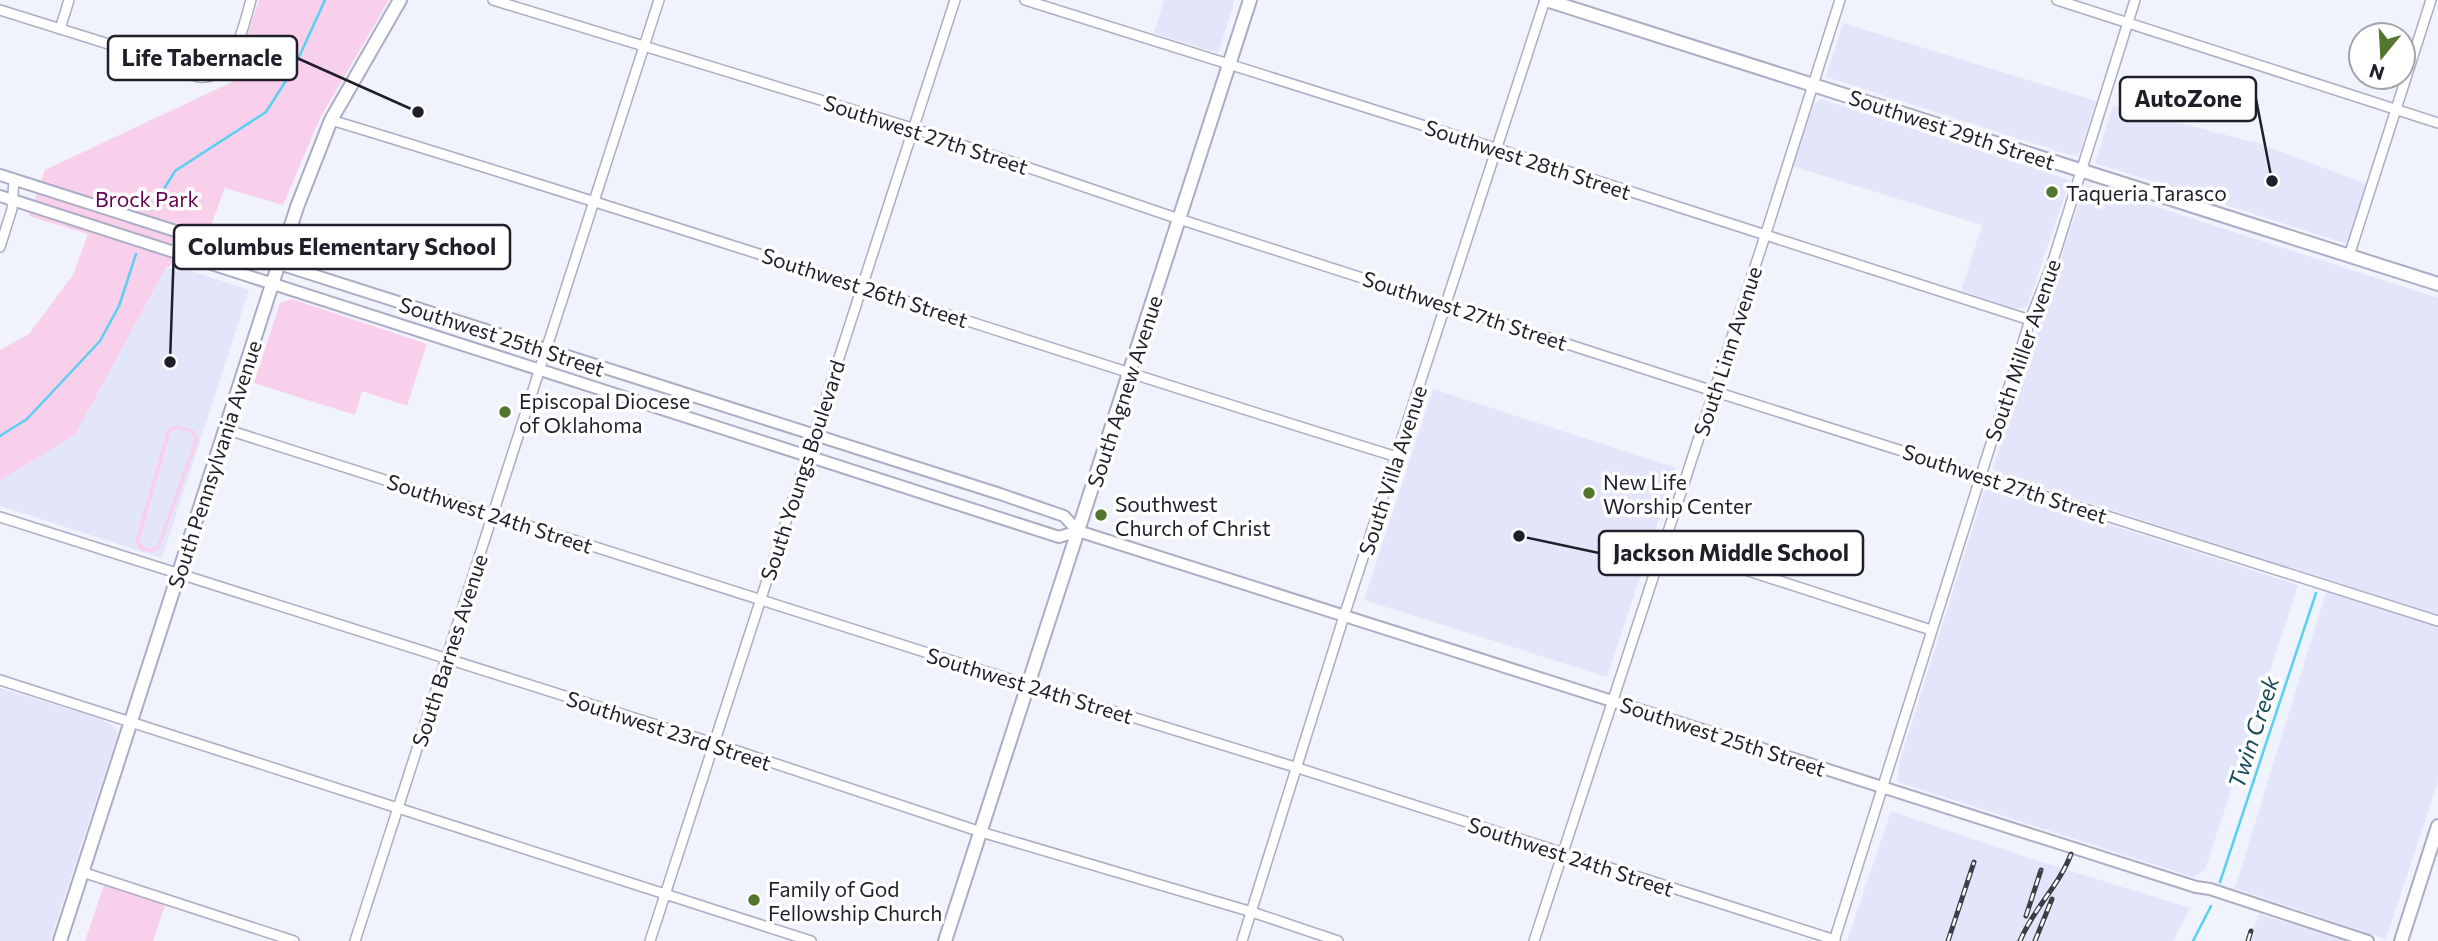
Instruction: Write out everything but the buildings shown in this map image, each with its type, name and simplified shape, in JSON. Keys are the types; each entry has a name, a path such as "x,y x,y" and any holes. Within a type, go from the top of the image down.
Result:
{"main road":[{"name":"South Pennsylvania Avenue","path":"60,941 297,207 331,120 400,0"},
{"name":"South Agnew Avenue","path":"946,941 1250,0"},
{"name":"Southwest 29th Street","path":"1545,0 2438,284"},
{"path":"2401,941 2438,826"}],"street":[{"path":"60,29 69,0"},
{"path":"0,10 169,63 188,74 202,77 213,75 222,69 237,49 251,0"},
{"name":"Southwest 27th Street","path":"493,0 912,128 1179,219 2438,621"},
{"name":"South Barnes Avenue","path":"355,941 659,0"},
{"name":"South Youngs Boulevard","path":"650,941 955,0"},
{"name":"Southwest 28th Street","path":"1025,0 2029,320"},
{"name":"South Villa Avenue","path":"1242,941 1344,616 1545,0"},
{"name":"South Linn Avenue","path":"1534,941 1840,0"},
{"path":"2057,0 2438,123"},
{"name":"South Miller Avenue","path":"1835,940 2029,320 2051,267 2135,0"},
{"path":"2349,256 2431,0"},
{"name":"Southwest 26th Street","path":"331,120 593,200 1397,457"},
{"name":"Southwest 25th Street","path":"0,175 1000,494 1064,516 1078,531 2196,887 2221,892 2368,941"},
{"path":"0,247 12,209 14,179"},
{"name":"Southwest 25th Street","path":"0,196 1059,537 1078,531"},
{"path":"82,222 88,203"},
{"name":"Southwest 24th Street","path":"225,429 1835,940"},
{"name":"Southwest 23rd Street","path":"0,517 713,743 981,832 1251,912 1338,941"},
{"path":"1665,544 1931,629"},
{"path":"0,680 811,941"},
{"path":"82,872 294,941"}],"shaded area":[{"path":"1164,0 1235,0 1218,53 1154,33"},
{"path":"1843,23 2096,101 2080,152 2073,156 1826,77"},
{"path":"1821,99 2070,180 2027,307 2015,309 1961,291 1982,225 1792,166 1812,106"},
{"path":"2113,106 2261,144 2366,184 2348,244 2095,163"},
{"path":"2092,186 2438,298 2438,615 1997,473 1993,468 2084,187"},
{"path":"182,268 249,290 162,558 0,506 0,480 75,434 165,269"},
{"path":"1433,389 1676,468 1607,677 1364,600"},
{"path":"1990,486 2298,585 2205,870 2193,877 1898,782 1899,764 1984,492"},
{"path":"2326,592 2438,627 2438,781 2386,939 2235,888"},
{"path":"0,688 101,719 116,728 117,736 50,941 0,941"},
{"path":"1891,811 2032,859 2190,908 2173,941 1847,941"},
{"path":"2259,914 2345,941 2250,941"}],"green space":[{"name":"Brock Park","path":"259,0 389,0 320,118 283,205 225,188 205,241 165,269 75,435 0,480 0,350 29,334 73,275 88,234 29,216 45,170 232,82"},
{"path":"292,299 427,344 407,406 362,391 355,415 254,383 280,303"},
{"path":"176,425 194,430 199,438 160,547 149,552 139,549 135,541 167,430","holes":["176,428 191,432 195,439 157,546 151,549 141,545 140,539 171,431"]},
{"path":"104,885 165,905 153,941 85,941"}],"waterway":[{"path":"151,210 175,171 266,112 294,68 325,0"},
{"path":"0,436 27,419 100,341 119,306 136,254"},
{"name":"Twin Creek","path":"2220,882 2316,593"},
{"name":"Twin Creek","path":"2193,941 2211,906"}],"railway":[{"path":"2020,941 2025,929 2060,877 2071,854"},
{"path":"1948,941 1974,862"},
{"path":"2026,916 2041,870"},
{"path":"2035,941 2052,899"},
{"path":"2248,941 2251,931"}],"place":[{"name":"Life Tabernacle","path":"418,112"},
{"name":"AutoZone","path":"2272,181"},
{"name":"Taqueria Tarasco","path":"2052,192"},
{"name":"Columbus Elementary School","path":"170,362"},
{"name":"Episcopal Diocese of Oklahoma","path":"505,412"},
{"name":"New Life Worship Center","path":"1589,493"},
{"name":"Southwest Church of Christ","path":"1101,515"},
{"name":"Jackson Middle School","path":"1519,536"},
{"name":"Family of God Fellowship Church","path":"754,900"}]}
